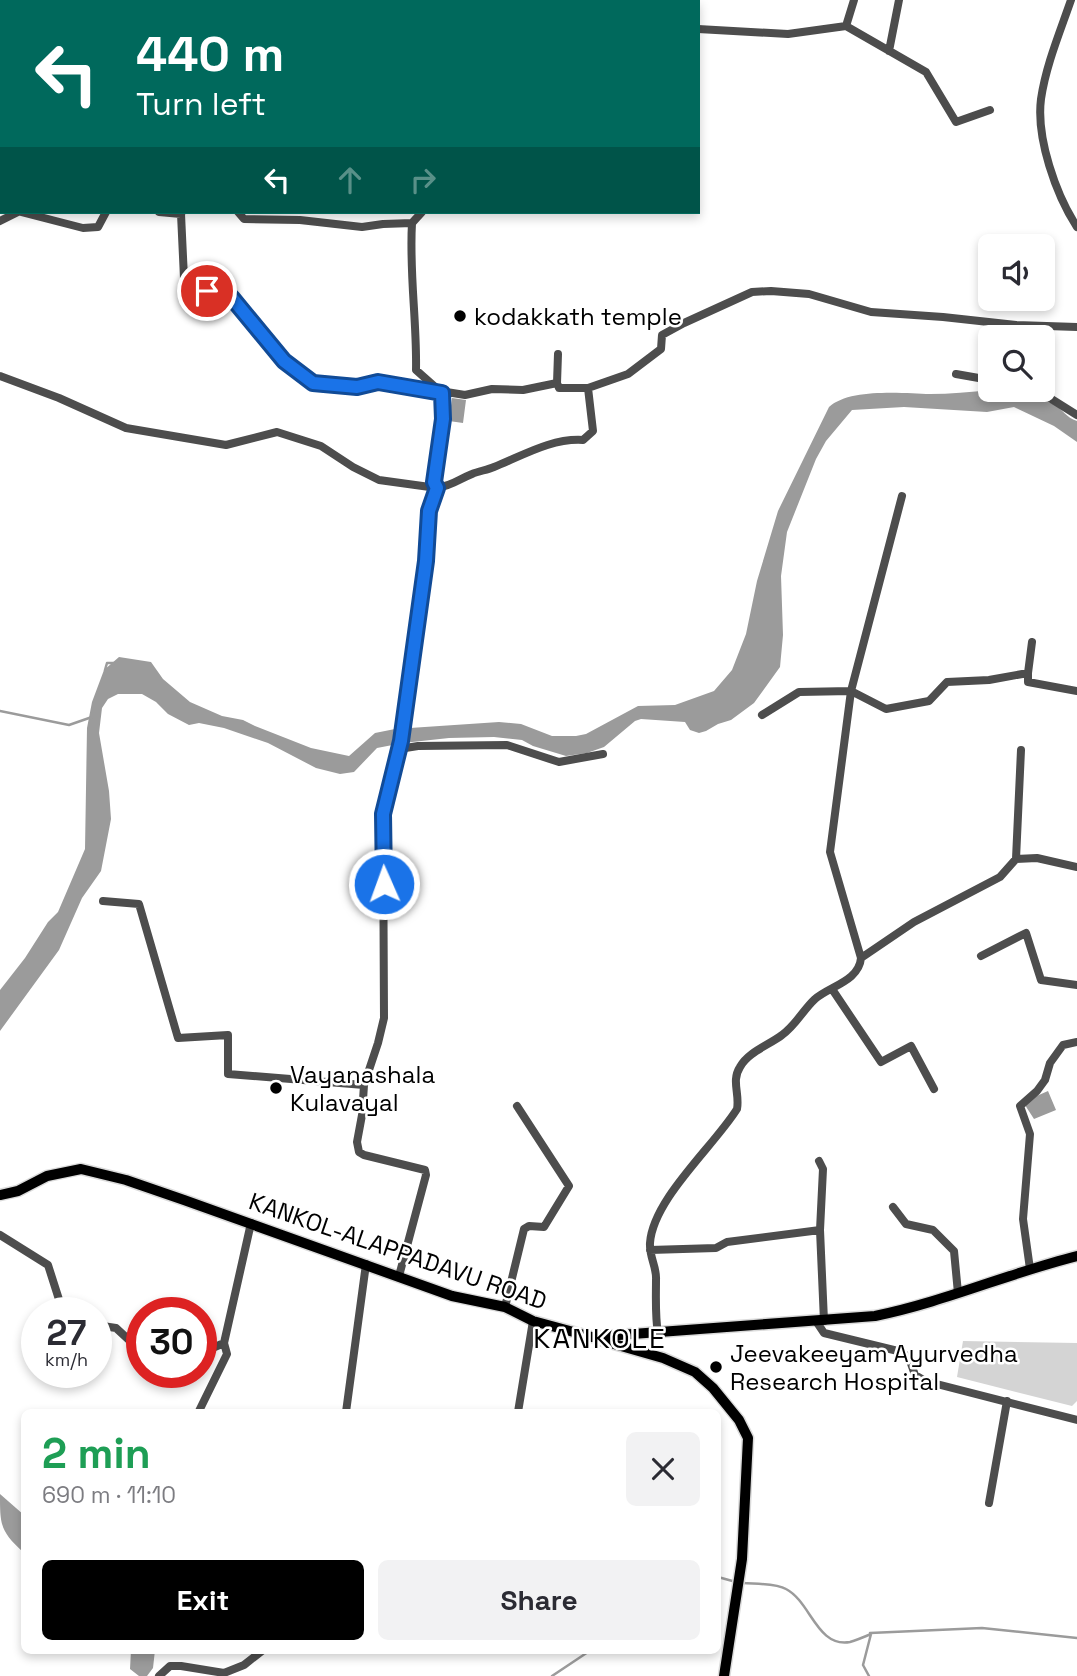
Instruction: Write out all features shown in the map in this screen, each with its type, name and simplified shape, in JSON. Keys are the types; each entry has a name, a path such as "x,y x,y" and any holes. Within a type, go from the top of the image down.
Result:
{"main road":[{"name":"KANKOL-ALAPPADAVU ROAD","path":"0,1195 18,1191 47,1177 81,1169 126,1180 452,1296 505,1307 533,1321 592,1337 875,1316 914,1308 1077,1256"},
{"path":"592,1337 663,1358 695,1372 713,1388 739,1420 748,1438 742,1559 724,1676"}],"street":[{"path":"846,26 855,0"},
{"path":"889,51 900,0"},
{"path":"1071,0 1046,77 1041,115 1044,145 1053,176 1077,227"},
{"path":"700,29 788,34 846,26 926,72 956,122 990,110"},
{"path":"28,214 83,228 98,227 105,214"},
{"path":"181,214 184,278 188,287 232,298 284,361 313,383 357,387 378,382 465,395 492,389 523,390 557,383"},
{"path":"240,214 244,219 300,220 362,228 412,223"},
{"path":"398,1276 426,1175 425,1170 364,1155 359,1152 357,1142 364,1085 379,1043 384,1018 383,814 402,737 426,561 429,511 437,488 434,482 443,419 442,393 416,370 412,223 420,214"},
{"path":"558,354 559,388 588,388 628,374 644,364 661,349 662,335 752,292 809,295 872,312 1016,326 1077,327"},
{"path":"956,374 978,378"},
{"path":"0,376 126,428 226,445 277,432 321,446 379,480 437,488 455,485 472,474 491,469 530,451 570,439 583,440 593,431 588,388"},
{"path":"1055,401 1077,415"},
{"path":"658,1334 654,1314 657,1277 650,1250 656,1220 678,1185 737,1109 735,1077 739,1068 745,1059 785,1033 815,999 851,977 861,964 862,958 830,852 851,691 902,496"},
{"path":"1032,642 1028,682 1077,691"},
{"path":"762,715 799,692 851,691 886,709 929,701 947,682 989,680 1028,673"},
{"path":"399,749 418,746 507,745 559,762 603,754"},
{"path":"862,958 923,916 1000,877 1016,859 1021,751"},
{"path":"1016,859 1037,858 1077,867"},
{"path":"103,901 139,904 178,1038 228,1035 228,1074 364,1085"},
{"path":"981,956 1026,933 1041,980 1077,985"},
{"path":"832,989 881,1062 911,1046 934,1089"},
{"path":"1030,1269 1023,1220 1030,1134 1020,1106 1045,1080 1050,1063 1063,1045 1077,1042"},
{"path":"505,1307 524,1229 529,1226 541,1229 544,1227 569,1189 568,1182 517,1106"},
{"path":"819,1161 823,1169 820,1321 824,1333 902,1352 909,1358 915,1376 925,1381 1077,1420"},
{"path":"894,1207 906,1224 933,1230 954,1251 958,1293"},
{"path":"200,1409 227,1354 224,1343 251,1223"},
{"path":"650,1250 716,1248 727,1242 820,1230"},
{"path":"0,1235 48,1265 58,1297"},
{"path":"346,1409 366,1264"},
{"path":"518,1409 533,1321"},
{"path":"112,1327 126,1337"},
{"path":"217,1346 224,1343"},
{"path":"989,1503 1007,1401"},
{"path":"159,1676 170,1666 231,1672 257,1654"}],"shaded area":[{"path":"978,391 978,402 1048,402 1077,421 1077,442 1054,426 1014,407 987,412 904,407 852,410 826,441 816,459 787,532 781,576 783,635 780,667 754,703 731,720 706,731 699,733 690,730 685,722 641,719 604,747 566,756 522,740 494,737 403,743 377,748 354,772 340,774 316,768 268,743 224,728 199,723 189,725 168,714 156,702 142,694 118,694 108,699 102,708 99,733 111,819 101,871 82,898 59,950 0,1031 0,990 58,912 85,849 87,728 92,702 104,670 119,657 151,662 163,679 190,702 222,716 243,720 311,748 349,756 375,733 395,729 499,722 521,724 552,736 586,734 638,706 675,705 714,691 732,670 746,634 757,581 778,511 829,407 838,401 863,394"},
{"path":"452,398 466,400 463,423 449,421"},
{"path":"1048,1091 1056,1110 1034,1119 1023,1102"},
{"path":"963,1341 1077,1343 1077,1401 1072,1406 957,1377"},
{"path":"0,1494 21,1512 21,1550 6,1533 0,1513"},
{"path":"131,1654 155,1654 153,1668 147,1676 139,1676 130,1669"}],"waterway":[{"path":"105,670 107,663 114,663"},
{"path":"0,711 69,725 92,717"},
{"path":"721,1578 736,1582"},
{"path":"743,1583 786,1589 795,1595 822,1631 839,1642 850,1642 871,1634"},
{"path":"870,1633 982,1628 1077,1638"},
{"path":"869,1676 863,1665 871,1634"},
{"path":"552,1676 585,1654"}],"place":[{"name":"kodakkath temple","path":"460,316"},
{"name":"Vayanashala Kulavayal","path":"276,1088"},
{"name":"Jeevakeeyam Ayurvedha Research Hospital","path":"716,1367"}],"district":[{"name":"KANKOLE","path":"600,1338"}],"route":[{"path":"207,291 232,298 284,361 313,383 357,387 378,382 442,393 443,419 434,482 437,488 429,511 426,561 401,741 383,814 384,884"}]}
